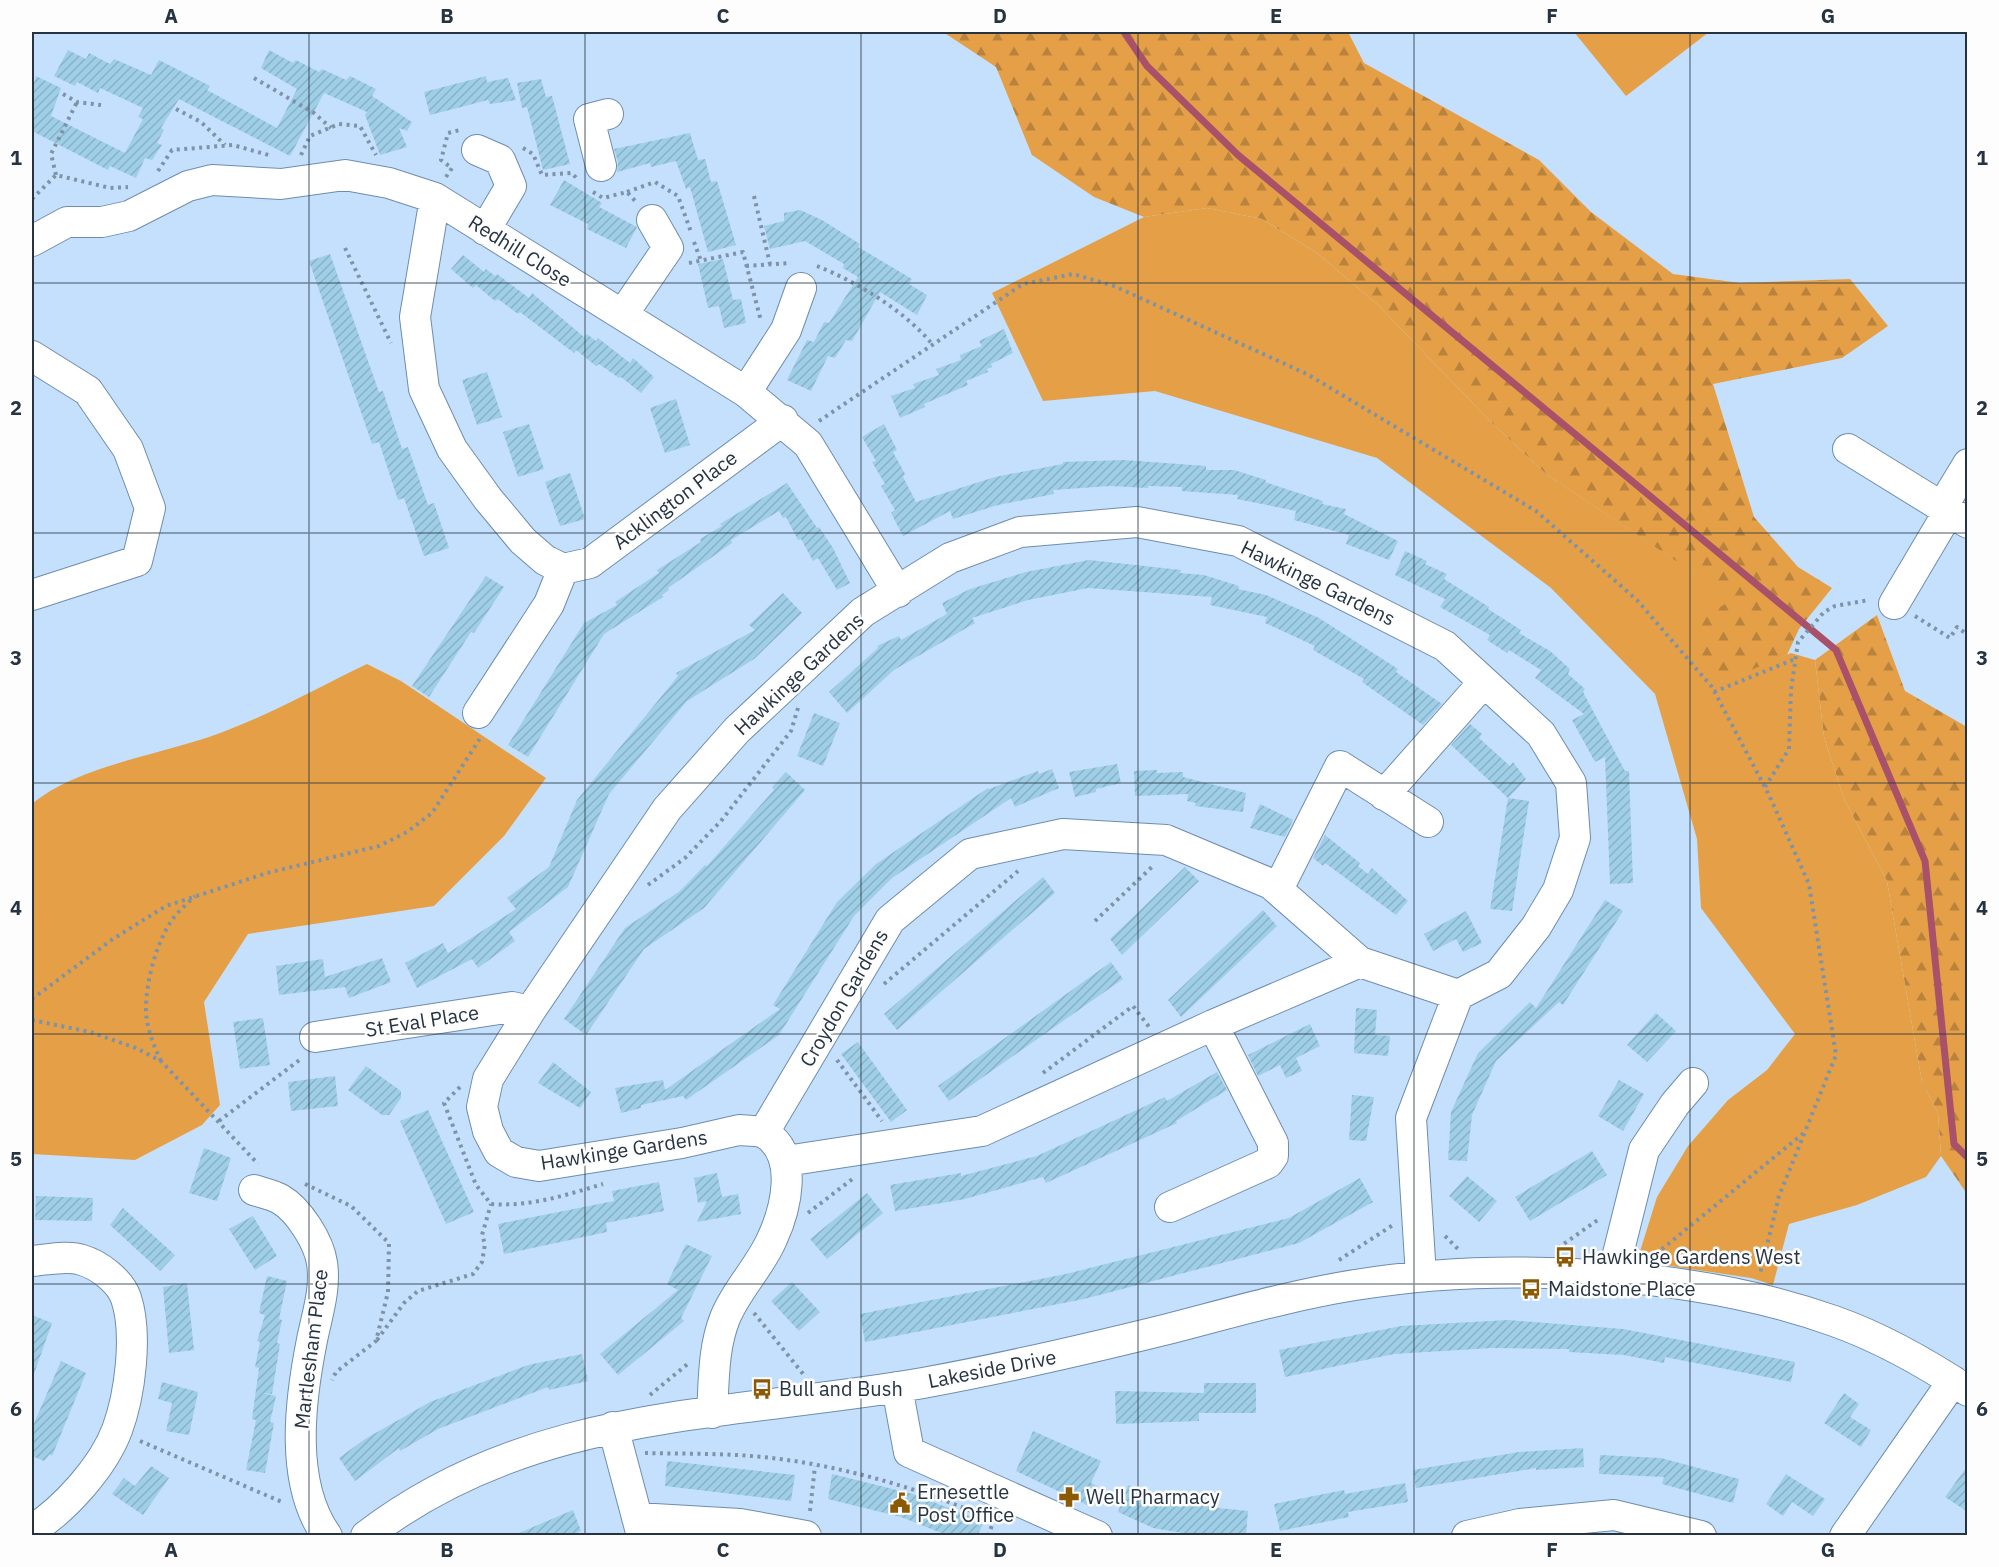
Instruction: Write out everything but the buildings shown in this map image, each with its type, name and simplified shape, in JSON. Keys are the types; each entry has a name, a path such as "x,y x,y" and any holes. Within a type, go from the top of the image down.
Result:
{"street":[{"path":"601,166 588,119 608,114"},
{"path":"474,138 500,160 511,186 485,230"},
{"name":"Redhill Close","path":"32,241 67,222 102,222 129,216 188,186 212,180 281,184 345,175 389,183 435,198 746,392 791,428 808,444 898,592"},
{"path":"435,198 415,317 424,389 452,449 488,499 523,541 545,560 563,569 549,604 481,710"},
{"path":"623,314 668,248 652,220"},
{"path":"746,392 786,330 804,275"},
{"path":"32,356 88,391 128,449 150,508 137,561 32,595"},
{"name":"Acklington Place","path":"563,569 590,563 791,428"},
{"path":"1848,449 1953,514"},
{"path":"1894,604 1953,514 1968,464"},
{"name":"Hawkinge Gardens","path":"764,1132 739,1130 539,1166 516,1162 499,1152 488,1131 482,1107 488,1079 530,1011 667,809 737,730 863,612 950,558 1020,532 1137,522 1238,542 1445,646 1541,734 1571,783 1575,838 1558,890 1536,927 1499,974 1458,995"},
{"path":"1384,795 1484,682"},
{"path":"1278,890 1340,766 1428,822"},
{"name":"Croydon Gardens","path":"764,1132 890,920 970,854 1068,833 1166,840 1176,844 1271,884 1360,962 1458,995"},
{"path":"786,1161 981,1131 1213,1025 1360,962"},
{"path":"1421,1276 1411,1118 1458,995"},
{"name":"St Eval Place","path":"315,1037 512,1007 530,1011"},
{"path":"1170,1207 1269,1163 1274,1156 1273,1143 1213,1025"},
{"path":"1618,1278 1632,1197 1644,1150 1675,1104 1693,1083"},
{"path":"712,1413 716,1354 725,1317 776,1230 782,1214 786,1185 786,1161 776,1143 764,1132"},
{"name":"Martlesham Place","path":"263,1193 280,1199 298,1216 322,1260 324,1283 304,1380 300,1448 315,1519 327,1536"},
{"path":"32,1261 81,1259 109,1274 126,1297 132,1355 117,1430 98,1464 72,1498 32,1530"},
{"name":"Lakeside Drive","path":"366,1536 390,1518 462,1476 541,1444 616,1440 712,1413 897,1387 1043,1359 1295,1296 1357,1284 1421,1276 1522,1273 1618,1278 1757,1299 1813,1314 1855,1329 1905,1353 1960,1386"},
{"path":"1845,1536 1960,1386"},
{"path":"897,1387 909,1452 1097,1536"},
{"path":"616,1440 640,1527 808,1524"},
{"path":"1467,1536 1614,1515 1701,1536"}],"path":[{"path":"254,78 314,113 331,128"},
{"path":"63,94 77,102 101,105"},
{"path":"56,175 51,154 77,102"},
{"path":"176,109 201,122 225,146"},
{"path":"435,198 452,168 441,160 448,133 474,138"},
{"path":"514,142 533,154 542,175 572,173 580,184 603,198 627,192 652,220"},
{"path":"754,196 770,264"},
{"path":"345,248 395,352"},
{"path":"668,248 679,266 743,252 758,320 775,326 771,353"},
{"path":"746,266 770,264 804,275 851,280 921,331 932,344"},
{"path":"791,428 932,344 1023,284 1073,274 1114,286 1307,374 1536,511 1637,600 1714,692 1765,787 1809,884 1836,1055 1779,1196 1761,1259 1757,1299"},
{"path":"1765,787 1789,749 1791,690 1798,642 1835,606 1867,600 1894,604 1950,638 1957,627 1966,634 1968,628"},
{"path":"1714,692 1796,659"},
{"path":"642,890 685,858 722,821 791,731 801,701"},
{"path":"32,999 166,906 198,893 267,873 379,846 407,832 432,813 494,715 481,710"},
{"path":"1095,921 1176,844"},
{"path":"881,987 1026,864"},
{"path":"161,1061 151,1038 146,1008 150,979 158,950 170,922 198,893"},
{"path":"32,1020 90,1032 136,1048 161,1061 272,1180 263,1193"},
{"path":"219,1121 303,1057 315,1037"},
{"path":"776,1230 792,1226 856,1176 888,1145 821,1038"},
{"path":"1618,1278 1807,1130"},
{"path":"1522,1273 1632,1197"},
{"path":"376,1341 405,1303 418,1291 473,1274 482,1262 485,1244 482,1235 491,1204"},
{"path":"1337,1262 1417,1209 1484,1273"},
{"path":"739,1295 823,1399"},
{"path":"649,1396 720,1336"},
{"path":"117,1430 296,1508 312,1508"},
{"path":"616,1440 702,1454 773,1458 816,1466 907,1488 976,1513"},
{"path":"808,1524 816,1466"},
{"path":"985,1516 1002,1523"},
{"path":"988,1536 994,1520"}],"green space":[{"path":"943,32 1348,32 1364,63 1539,160 1591,212 1673,274 1740,283 1850,279 1888,326 1842,358 1713,384 1754,517 1798,567 1832,588 1799,629 1787,655 1722,682 1695,652 1704,617 1733,599 1546,474 1492,423 1377,304 1317,253 1262,219 1207,208 1144,217 1094,197 1032,155 996,67"},
{"path":"1574,32 1709,32 1626,96"},
{"path":"1207,208 1262,219 1317,253 1377,304 1492,423 1546,474 1734,599 1721,682 1791,653 1815,660 1824,737 1844,799 1887,881 1922,1082 1938,1113 1941,1156 1926,1177 1857,1205 1789,1224 1773,1285 1751,1278 1637,1261 1657,1197 1688,1146 1728,1100 1767,1070 1795,1034 1701,908 1697,839 1655,694 1551,588 1377,458 1155,391 1043,401 992,293 1144,217"},
{"path":"1877,615 1905,691 1967,727 1967,1194 1941,1156 1938,1113 1922,1082 1887,881 1844,799 1824,737 1815,660"},
{"path":"367,664 401,681 546,778 504,836 434,906 248,934 204,1002 220,1105 202,1125 135,1160 32,1154 32,804 49,792 92,772 188,744 250,721"}],"waterway":[{"path":"1124,32 1147,66 1238,155 1836,650 1925,861 1954,1144 1968,1158"}],"place":[{"name":"Hawkinge Gardens West","path":"1565,1257"},
{"name":"Maidstone Place","path":"1531,1289"},
{"name":"Bull and Bush","path":"762,1389"},
{"name":"Well Pharmacy","path":"1069,1497"},
{"name":"Ernesettle Post Office","path":"900,1503"}]}
